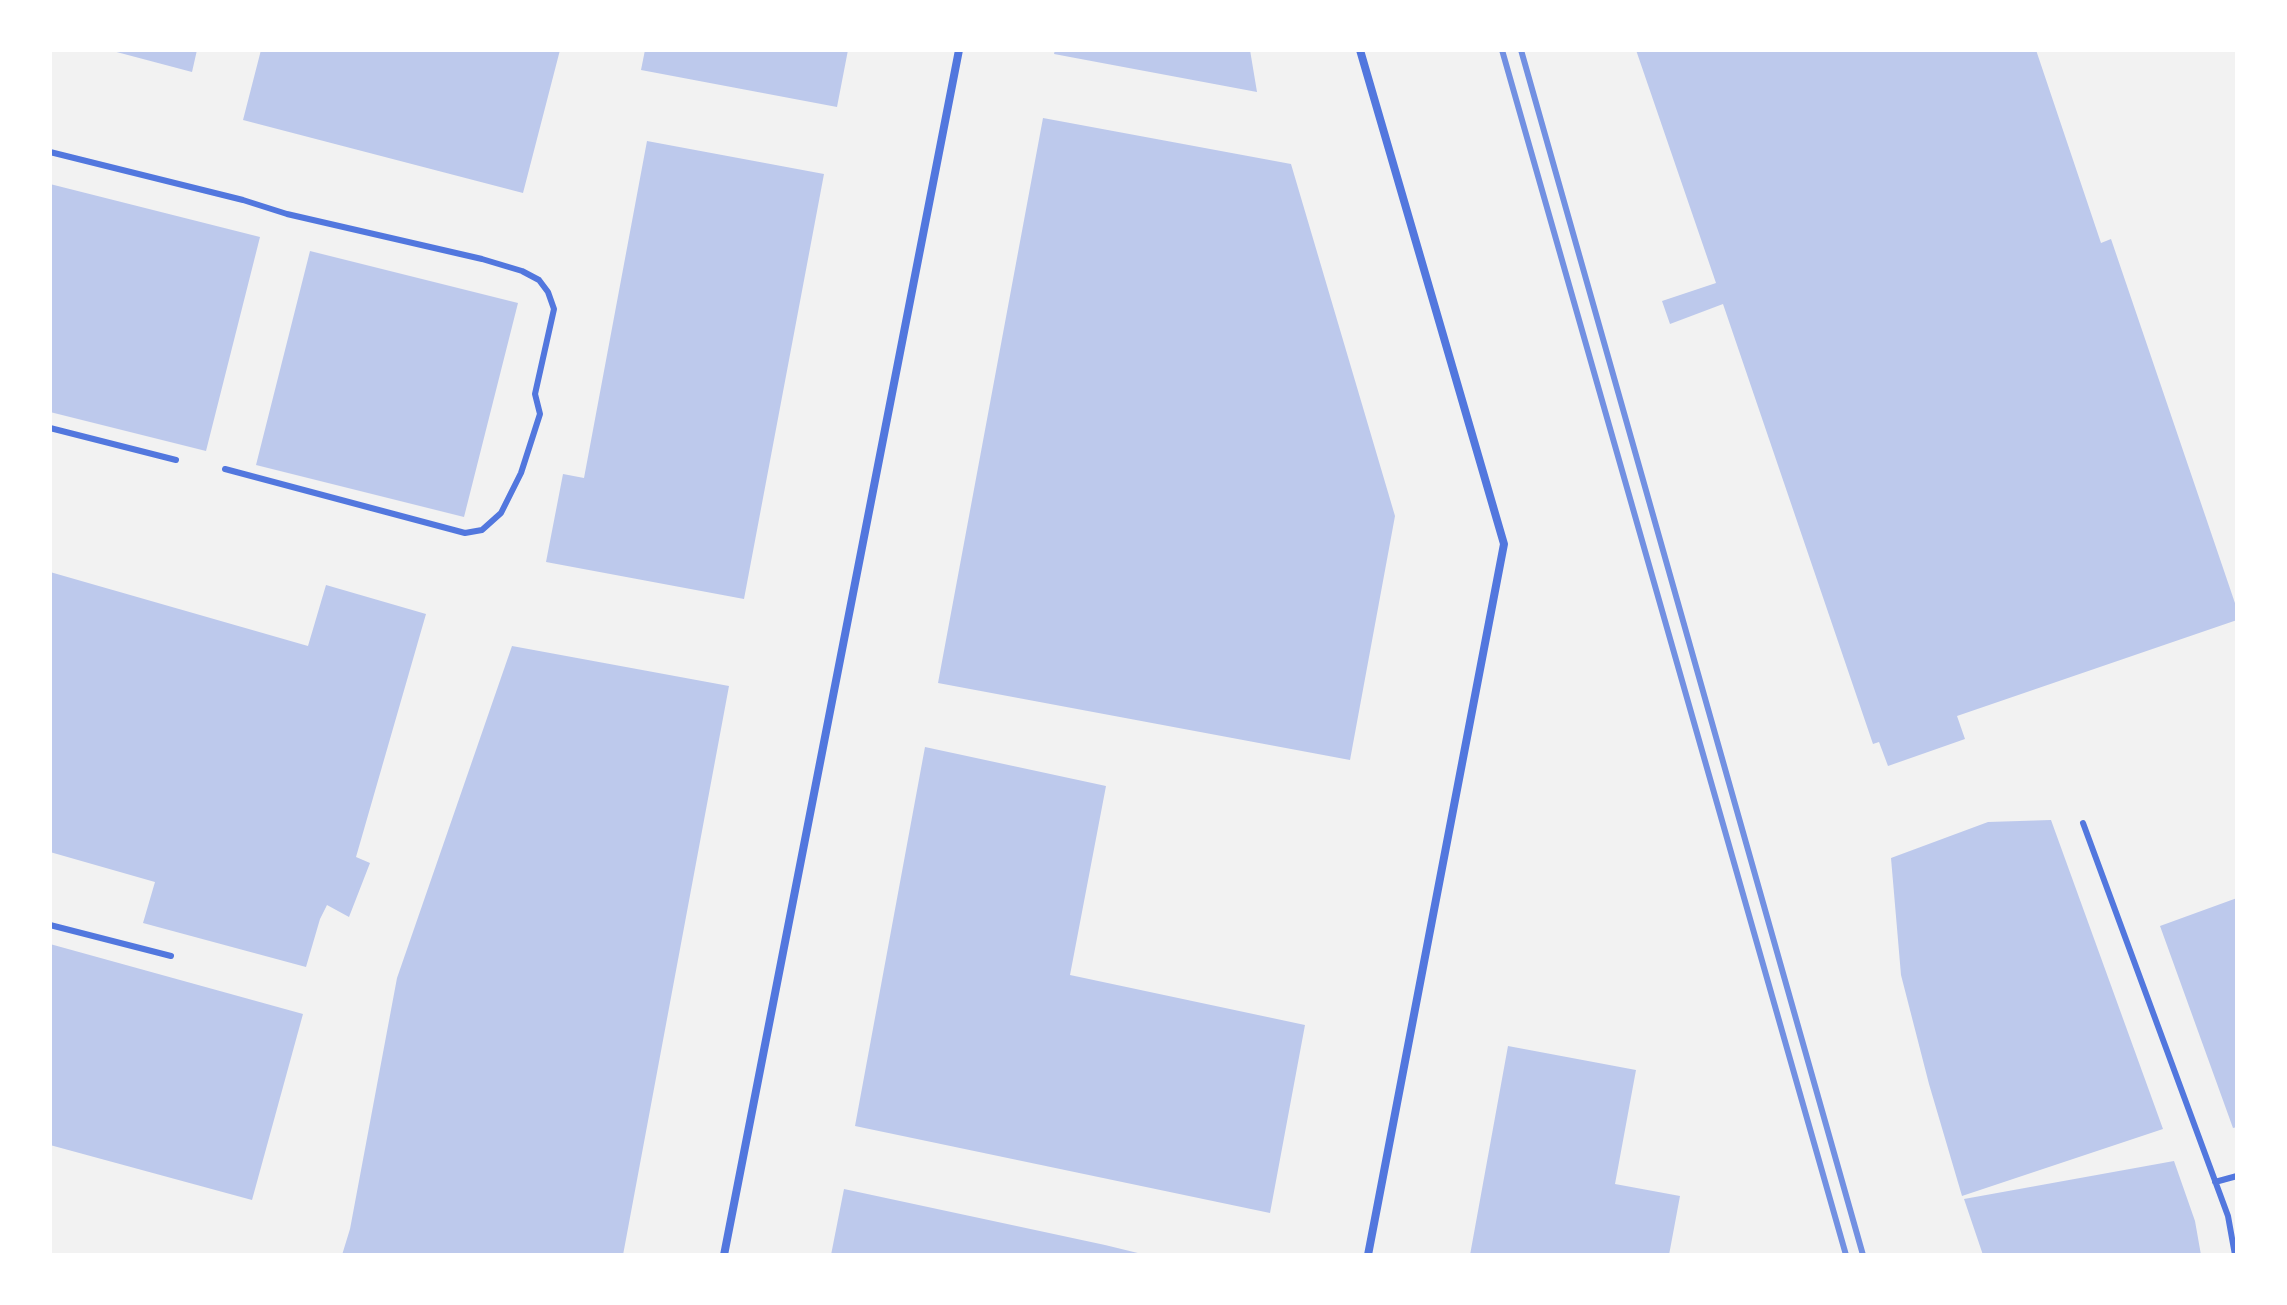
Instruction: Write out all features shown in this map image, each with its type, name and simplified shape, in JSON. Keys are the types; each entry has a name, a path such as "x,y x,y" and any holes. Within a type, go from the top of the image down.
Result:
{"street":[{"path":"724,1255 959,50"},
{"path":"1360,50 1504,544 1368,1255"}],"lane":[{"path":"50,152 243,200 287,214 482,259 522,271 539,280 548,292 554,309 535,394 540,414 521,473 501,513 482,530 465,533 225,469"},
{"path":"50,428 176,460"},
{"path":"2083,823 2228,1216 2235,1255"},
{"path":"50,925 171,956"},
{"path":"2215,1182 2237,1176"}],"building":[{"path":"109,50 197,50 192,72"},
{"path":"261,50 560,50 523,193 243,120"},
{"path":"645,50 848,50 837,107 641,70"},
{"path":"1055,50 1250,50 1257,92 1054,54"},
{"path":"1636,50 2036,50 2101,243 2111,239 2237,609 2237,620 1957,716 1965,739 1888,766 1879,742 1873,744 1723,304 1670,324 1662,301 1716,283"},
{"path":"1043,118 1291,164 1395,516 1350,760 938,683"},
{"path":"647,141 824,174 744,599 546,562 563,474 584,478"},
{"path":"50,184 260,237 206,451 50,412"},
{"path":"310,251 518,303 464,517 256,465"},
{"path":"50,572 308,646 326,585 426,614 356,857 370,863 349,917 327,905 306,967 143,923 155,882 50,852"},
{"path":"512,646 729,686 623,1255 342,1255 350,1229 397,978"},
{"path":"925,747 1106,786 1070,975 1305,1025 1270,1213 855,1126"},
{"path":"2051,820 2163,1129 1962,1196 1901,975 1891,858 1988,822"},
{"path":"2237,898 2237,1127 2233,1128 2160,926"},
{"path":"50,944 303,1014 252,1200 50,1145"},
{"path":"1508,1046 1636,1070 1615,1184 1680,1196 1669,1255 1470,1255"},
{"path":"2174,1161 2195,1221 2201,1255 1983,1255 1964,1199"},
{"path":"844,1189 1105,1245 1146,1255 831,1255"}],"railway":[{"path":"1502,50 1846,1255"},
{"path":"1521,50 1863,1255"}]}
